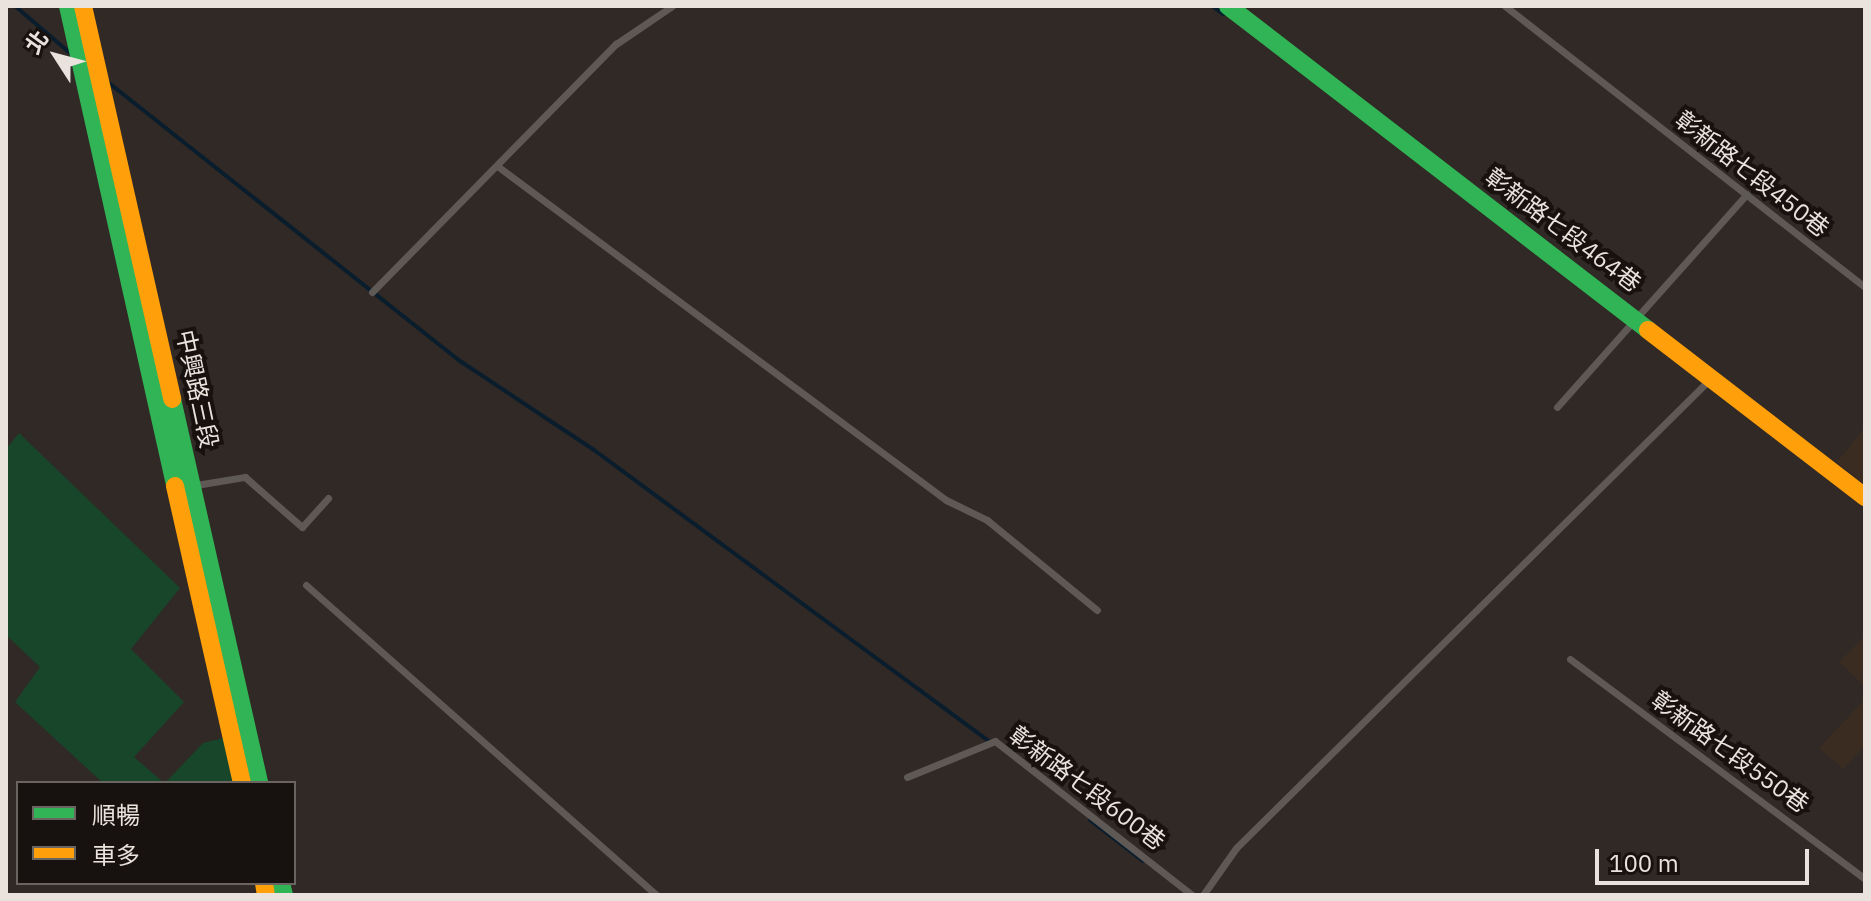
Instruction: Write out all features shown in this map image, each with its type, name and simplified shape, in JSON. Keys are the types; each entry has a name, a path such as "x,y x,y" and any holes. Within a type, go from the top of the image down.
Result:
{"main road":[{"name":"中興路三段","path":"68,6 242,781"},
{"name":"中興路三段","path":"83,6 259,781"},
{"name":"彰新路七段464巷","path":"1228,6 1637,316 1711,378 1865,497"}],"lane":[{"path":"372,292 500,168 616,44 672,6"},
{"name":"彰新路七段450巷","path":"1505,6 1865,287"},
{"path":"500,168 946,500 987,520 1097,610"},
{"path":"1557,407 1747,194"},
{"path":"1203,895 1236,848 1711,378"},
{"path":"193,485 245,477 302,527 328,498"},
{"path":"306,585 657,895"},
{"name":"彰新路七段550巷","path":"1570,659 1865,879"},
{"name":"彰新路七段600巷","path":"907,777 995,741 1192,895"}],"shaded area":[{"path":"1865,427 1865,485 1837,462"},
{"path":"1865,636 1865,687 1839,662"},
{"path":"1865,699 1865,746 1843,769 1819,748"}],"green space":[{"path":"19,433 180,588 131,649 184,702 134,757 162,781 101,781 15,702 40,667 6,635 6,449"},
{"path":"224,738 235,781 167,781 203,743"}],"waterway":[{"path":"15,6 70,53"},
{"path":"1212,6 1223,14"},
{"path":"109,83 457,359 594,450 992,743"},
{"path":"1090,820 1143,861"}],"traffic: fast":[{"path":"68,6 175,486"},
{"path":"1228,6 1648,330"},
{"path":"172,399 259,781"},
{"path":"282,885 284,895"}],"traffic: slow":[{"path":"83,6 172,399"},
{"path":"1648,330 1865,497"},
{"path":"175,486 242,781"},
{"path":"264,885 266,895"}]}
